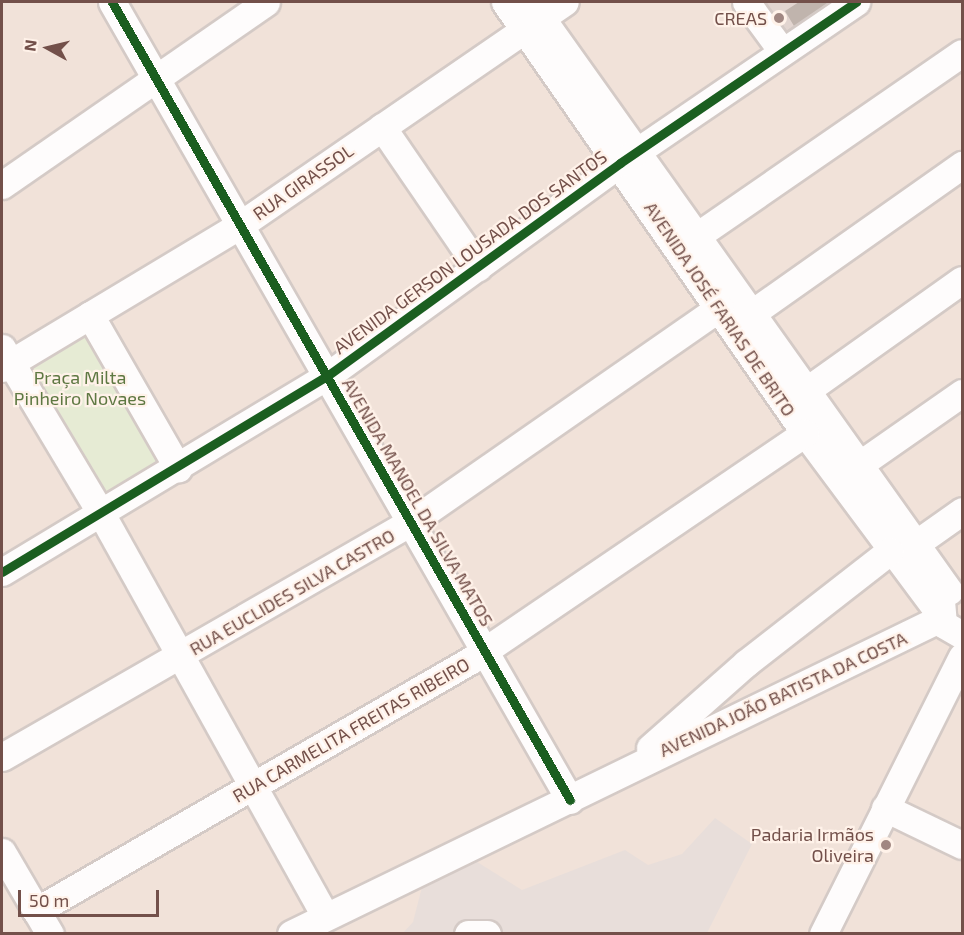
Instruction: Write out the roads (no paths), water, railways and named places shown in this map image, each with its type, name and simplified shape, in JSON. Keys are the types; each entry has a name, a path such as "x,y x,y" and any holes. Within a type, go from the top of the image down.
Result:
{"street":[{"name":"AVENIDA MANOEL DA SILVA MATOS","path":"112,2 161,79 240,225 570,800"},
{"path":"2,186 161,79 266,2"},
{"name":"AVENIDA JOSÉ FARIAS DE BRITO","path":"506,2 533,17 689,242 734,316 797,398 902,548 951,612"},
{"name":"RUA GIRASSOL","path":"4,360 90,315 240,225 382,127 533,17 565,2"},
{"path":"746,2 782,51"},
{"name":"AVENIDA GERSON LOUSADA DOS SANTOS","path":"2,572 102,515 327,376 629,157 856,2"},
{"path":"689,242 963,53"},
{"path":"382,127 478,267"},
{"name":"RUA EUCLIDES SILVA CASTRO","path":"2,757 179,658 411,522 734,316 963,165"},
{"path":"797,398 963,280"},
{"path":"90,315 178,468"},
{"path":"4,360 102,515 179,658 255,787 308,927"},
{"path":"849,472 963,393"},
{"name":"AVENIDA JOSÉ FARIAS DE BRITO","path":"797,398 805,433 849,472"},
{"name":"RUA CARMELITA FREITAS RIBEIRO","path":"43,922 255,787 485,651 805,433"},
{"name":"AVENIDA JOÃO BATISTA DA COSTA","path":"626,769 746,663 902,548 963,511"},
{"path":"823,933 960,660 951,612"},
{"name":"AVENIDA JOÃO BATISTA DA COSTA","path":"308,927 570,800 626,769 951,612"},
{"path":"885,808 963,846"},
{"path":"2,852 43,922"},
{"path":"468,933 487,933"}],"place":[{"name":"CREAS","path":"779,18"},
{"name":"Padaria Irmãos Oliveira","path":"886,845"}],"park label":[{"name":"Praça Milta Pinheiro Novaes","path":"80,388"}]}
